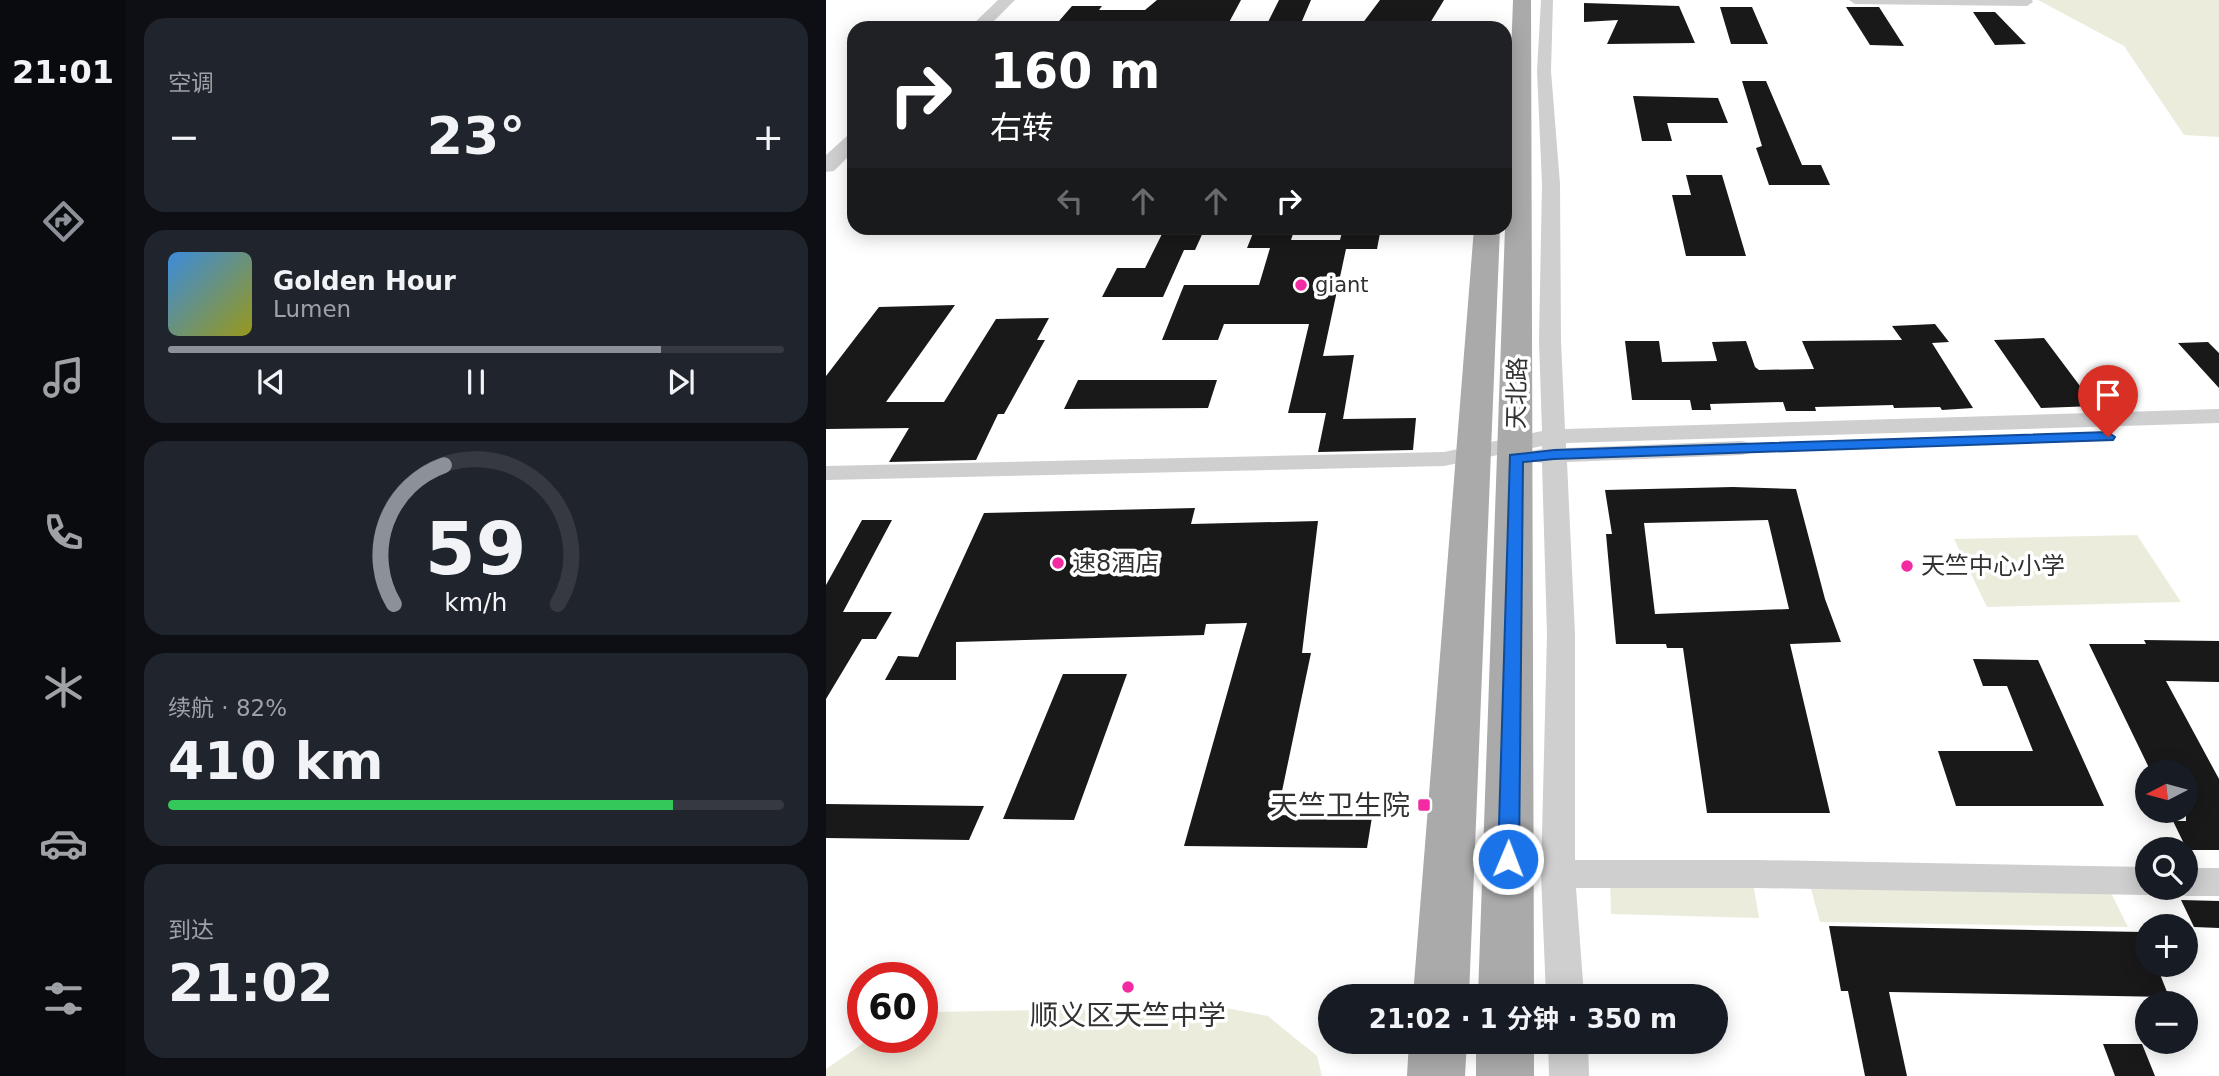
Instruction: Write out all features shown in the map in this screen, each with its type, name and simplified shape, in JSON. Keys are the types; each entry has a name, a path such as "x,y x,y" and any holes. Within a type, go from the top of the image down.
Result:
{"main road":[{"name":"天北路","path":"1506,984 1522,0"},
{"name":"天北路","path":"1442,984 1471,455 1487,235"},
{"path":"1436,1076 1437,1054"},
{"path":"1505,1054 1505,1076"}],"street":[{"path":"984,21 1007,0"},
{"path":"1547,0 1544,71 1551,184 1550,341 1561,634 1559,874 1564,984"},
{"path":"1855,0 2026,2"},
{"path":"826,166 847,146"},
{"path":"826,473 1444,459 1554,445 2219,416"},
{"path":"1554,445 2219,433"},
{"path":"1559,874 1758,874 2135,881"},
{"path":"2198,882 2219,882"},
{"path":"1569,1054 1570,1076"}],"shaded area":[{"path":"2038,0 2219,0 2219,137 2184,135 2124,46"},
{"path":"2137,535 2181,602 1987,607 1954,539"},
{"path":"1610,880 1753,883 1759,918 1611,914"},
{"path":"2108,887 2128,927 1820,922 1811,889"},
{"path":"1221,1007 1268,1016 1317,1056 1322,1076 826,1076 826,1069 849,1053 938,1053 938,1012"}],"building":[{"path":"1157,0 1241,0 1230,21 1059,21 1072,6 1102,6 1099,10 1145,10"},
{"path":"1279,0 1311,0 1302,21 1268,21"},
{"path":"1380,0 1444,0 1431,21 1364,21"},
{"path":"1584,3 1679,6 1695,43 1607,44 1618,20 1584,22"},
{"path":"1720,7 1752,7 1768,44 1731,44"},
{"path":"1846,7 1879,7 1904,46 1870,45"},
{"path":"1973,12 1995,12 2026,44 1995,45"},
{"path":"1742,81 1766,81 1802,165 1821,165 1830,185 1769,185 1756,148 1762,146"},
{"path":"1633,96 1718,98 1728,123 1667,123 1672,141 1642,141"},
{"path":"1686,175 1722,175 1746,256 1686,256 1672,195 1691,195"},
{"path":"1162,235 1202,235 1195,250 1184,250 1163,297 1102,297 1117,268 1145,268"},
{"path":"1252,235 1293,235 1291,240 1340,240 1341,235 1380,235 1377,249 1346,249 1323,356 1354,355 1343,419 1416,418 1413,450 1318,452 1326,413 1288,413 1309,324 1224,324 1218,340 1162,340 1184,285 1259,285 1270,248 1247,248"},
{"path":"955,305 886,402 944,402 996,319 1049,318 1037,340 1045,340 1004,414 998,414 976,460 889,462 909,428 826,429 826,376 879,307"},
{"path":"1935,324 1949,342 1932,343 1973,408 1942,410 1940,407 1894,408 1893,405 1815,407 1816,411 1786,411 1783,402 1710,404 1711,410 1692,410 1690,400 1632,400 1625,341 1659,341 1662,362 1717,361 1712,342 1746,341 1755,367 1759,370 1814,369 1802,341 1902,340 1892,326"},
{"path":"2044,338 2095,406 2041,408 1994,340"},
{"path":"2208,342 2219,353 2219,388 2178,343"},
{"path":"1078,380 1217,380 1208,408 1064,409"},
{"path":"1733,487 1796,489 1825,599 1841,642 1790,644 1830,813 1707,813 1683,648 1667,648 1666,644 1616,644 1606,534 1612,534 1605,490","holes":["1768,520 1789,609 1655,614 1644,523"]},
{"path":"1195,508 1191,524 1318,521 1302,653 1311,653 1277,815 1372,817 1367,848 1184,846 1247,623 1206,624 1204,635 956,642 956,680 885,680 898,656 918,657 984,513"},
{"path":"862,520 892,520 843,612 892,612 876,639 862,639 826,699 826,585"},
{"path":"2144,640 2219,641 2219,682 2166,681 2219,779 2219,850 2198,850 2198,837 2181,837 2174,823 2198,823 2198,760 2145,760 2089,644 2146,644"},
{"path":"1973,659 2038,660 2104,806 1956,806 1938,751 2033,751 2007,686 1983,686"},
{"path":"1063,674 1127,674 1074,820 1003,819"},
{"path":"826,804 984,806 969,840 826,838"},
{"path":"2181,900 2219,901 2219,928 2198,927 2198,914 2188,914"},
{"path":"1829,926 2135,932 2135,977 2161,977 2167,991 2135,991 2135,996 1889,992 1907,1076 1865,1076 1848,991 1841,991"},
{"path":"2103,1044 2135,1044 2135,1054 2146,1054 2155,1076 2115,1076"}],"place":[{"name":"giant","path":"1301,285"},
{"name":"速8酒店","path":"1058,563"},
{"name":"天竺中心小学","path":"1907,566"},
{"name":"天竺卫生院","path":"1424,805"},
{"name":"顺义区天竺中学","path":"1128,987"}],"route":[{"path":"1508,859 1516,458 1554,454 2108,437"}]}
